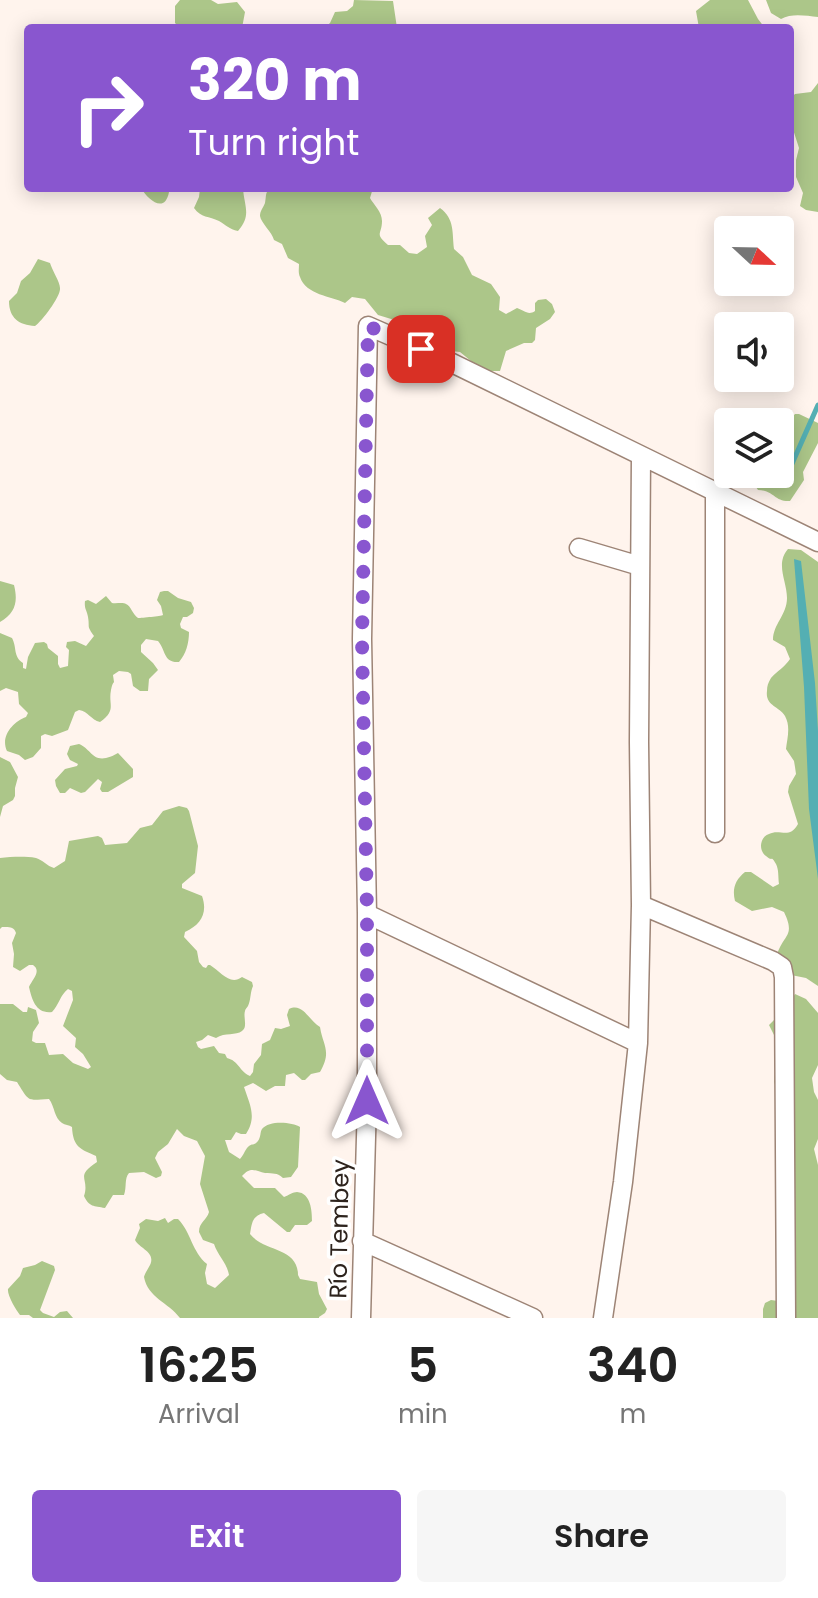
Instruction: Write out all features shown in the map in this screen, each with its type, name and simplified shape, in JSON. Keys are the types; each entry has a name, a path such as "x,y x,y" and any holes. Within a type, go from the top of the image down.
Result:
{"street":[{"name":"Río Tembey","path":"361,1318 367,1101 362,639 368,326 448,361 641,456"},
{"path":"603,1318 623,1182 638,1043 641,456 818,542"},
{"path":"715,492 715,833"},
{"path":"579,548 640,566"},
{"path":"641,905 782,967 786,1318"},
{"path":"367,914 638,1043"},
{"path":"362,1241 533,1318"}],"green space":[{"path":"180,0 211,0 218,4 237,2 245,12 243,24 176,24 175,6"},
{"path":"354,0 393,1 396,24 329,24 335,12 347,11"},
{"path":"710,0 748,0 762,24 698,24 696,11"},
{"path":"766,0 818,0 818,17 794,15 781,19 771,13"},
{"path":"818,83 818,212 800,206 803,193 796,177 799,148 794,132 794,95 811,92"},
{"path":"144,192 169,192 167,199 160,204"},
{"path":"200,192 244,192 246,215 238,231 197,211 194,208"},
{"path":"372,192 370,198 382,218 381,238 388,245 400,245 409,253 417,254 427,247 425,236 432,225 428,218 440,208 450,222 454,249 463,257 472,275 491,284 500,297 499,310 506,314 517,308 533,312 538,300 546,299 555,312 536,328 532,343 506,351 500,371 488,371 460,352 451,351 401,322 378,315 365,299 352,297 345,303 308,288 299,275 299,264 288,258 282,244 274,240 261,219 267,193"},
{"path":"38,259 50,263 60,288 58,297 35,326 16,320 9,301"},
{"path":"799,414 818,423 818,443 803,472 804,480 790,501 785,501 757,488 794,488 794,415"},
{"path":"788,549 801,550 818,562 818,986 806,978 791,975 777,955 789,931 784,912 772,907 752,911 735,901 734,897 737,882 745,872 751,872 773,887 779,884 777,866 763,853 762,841 773,833 788,833 798,824 788,792 796,774 794,761 786,749 787,720 767,696 771,678 790,659 785,647 773,640 786,604 782,561"},
{"path":"0,581 14,585 16,596 13,611 0,622"},
{"path":"168,591 191,602 194,608 193,613 183,617 180,624 189,632 187,648 179,662 167,658 158,641 146,639 141,645 141,652 158,670 149,679 148,691 140,691 133,686 131,674 119,671 113,675 110,711 100,722 79,710 75,712 68,730 41,736 41,748 33,757 25,760 7,751 5,740 9,730 28,713 19,704 18,692 6,688 0,691 0,633 12,638 23,668 26,669 35,643 44,642 58,656 60,668 68,666 67,642 75,641 86,646 94,636 89,628 85,601 96,604 106,596 112,603 128,605 138,618 155,616 163,615 157,600 160,592"},
{"path":"79,744 97,758 118,753 133,769 133,777 108,792 102,792 102,782 98,779 85,792 70,788 60,793 55,780 65,769 77,766 67,754 70,746"},
{"path":"0,757 10,762 18,777 15,796 3,806 0,817"},
{"path":"179,806 189,811 198,846 195,873 182,884 182,888 202,896 204,908 199,922 185,932 184,937 197,951 203,967 210,965 233,980 242,977 252,982 253,986 245,1010 244,1029 216,1038 208,1035 196,1042 198,1047 214,1046 250,1076 261,1055 262,1044 270,1040 275,1028 290,1026 289,1009 302,1010 320,1027 326,1054 320,1072 311,1074 305,1080 294,1073 286,1075 285,1086 275,1086 266,1091 253,1083 244,1087 251,1111 249,1128 246,1134 236,1132 231,1140 225,1140 229,1152 240,1159 249,1146 258,1141 265,1126 281,1123 300,1127 298,1167 291,1177 283,1178 253,1170 242,1176 254,1188 275,1188 284,1197 302,1193 308,1199 312,1221 307,1225 295,1225 287,1232 264,1213 255,1218 250,1234 263,1244 287,1254 297,1266 300,1279 317,1282 327,1309 319,1318 180,1318 146,1284 144,1277 151,1257 135,1240 139,1224 146,1219 158,1221 165,1218 168,1223 178,1219 207,1264 207,1284 215,1288 229,1275 214,1244 203,1240 199,1232 209,1212 200,1184 205,1156 197,1141 184,1136 177,1129 155,1158 161,1176 156,1178 144,1172 129,1173 124,1195 113,1195 105,1208 92,1205 84,1196 84,1175 97,1162 96,1156 76,1144 72,1127 59,1121 49,1099 30,1099 17,1082 7,1080 0,1074 0,1004 13,1004 23,1012 27,1012 28,1007 36,1010 39,1023 32,1041 45,1043 49,1055 63,1054 73,1063 88,1069 91,1067 75,1047 76,1038 63,1026 73,1000 72,991 65,991 52,1012 42,1011 33,1001 29,987 36,967 29,965 20,971 13,967 12,943 16,933 10,927 0,929 0,858 36,858 54,868 65,861 69,841 98,836 105,845 127,843 140,828 152,825 163,811"},
{"path":"795,994 806,999 818,1013 818,1065 812,1078 818,1100 818,1139 814,1149 818,1165 818,1318 763,1318 765,1303 778,1301 781,1195 776,1175 781,1170 779,1095 774,1082 778,1043 769,1025 774,1020 781,1020"},
{"path":"42,1261 54,1266 55,1270 40,1310 54,1317 67,1311 73,1318 33,1318 20,1315 14,1306 8,1289 23,1268"}],"water":[{"path":"794,559 801,561 815,683 818,879 809,809"}],"waterway":[{"path":"794,459 818,405"}],"route":[{"path":"367,1101 362,639 368,326 421,349"}]}
